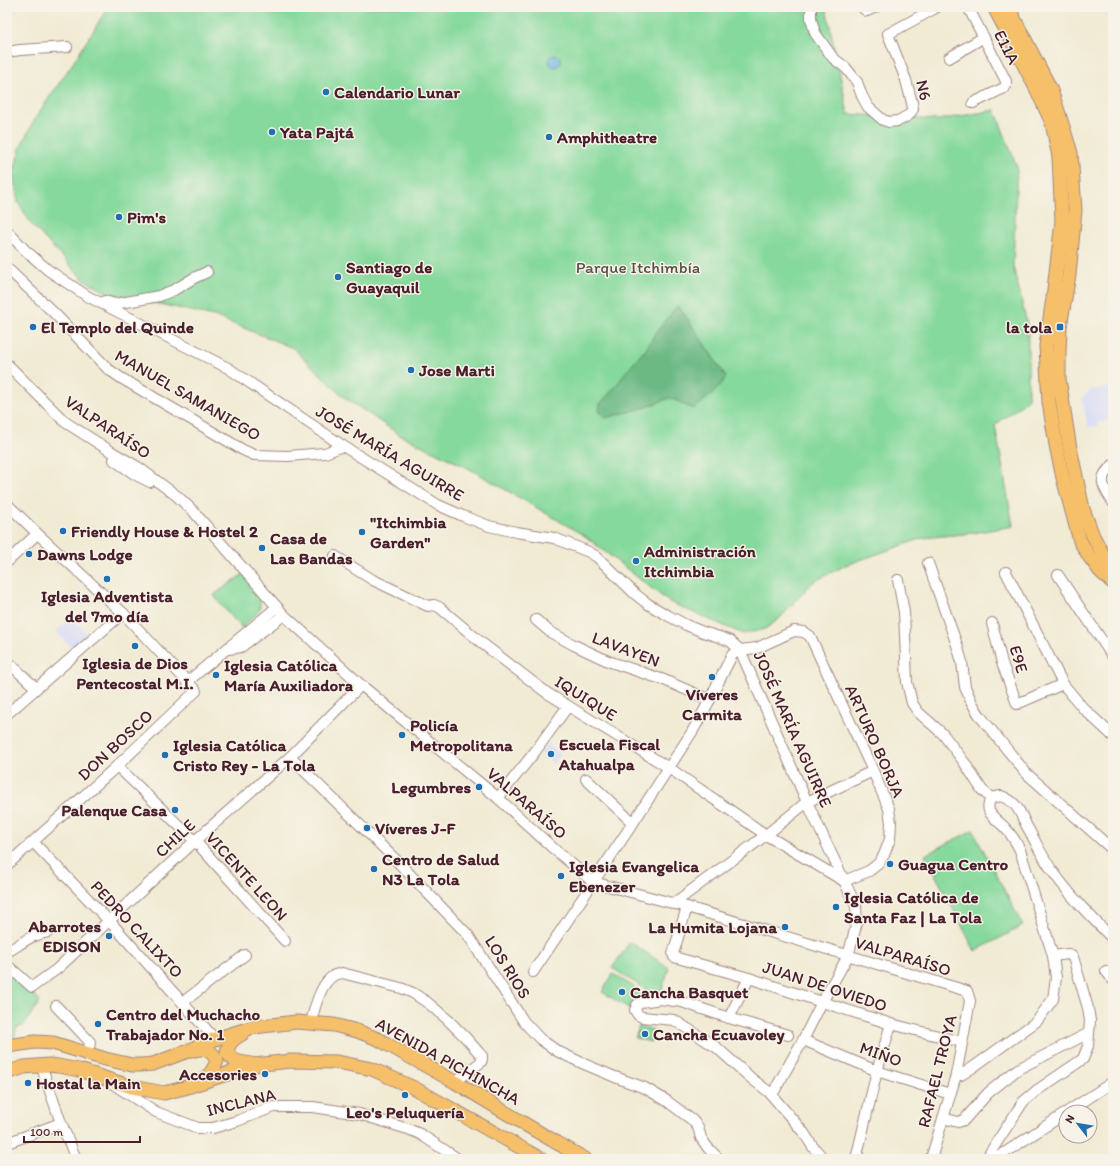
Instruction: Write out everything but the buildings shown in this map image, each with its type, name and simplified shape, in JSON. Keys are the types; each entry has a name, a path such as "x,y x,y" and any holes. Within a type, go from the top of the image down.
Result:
{"main road":[{"path":"994,7 1037,90 1052,124 1059,157 1062,222 1059,298 1059,379 1069,443 1083,509 1093,536 1105,558 1113,566"},
{"path":"1008,7 1050,88 1071,153 1075,210 1072,251 1046,346 1050,402 1056,445 1063,478 1080,541 1097,566 1113,583"},
{"name":"AVENIDA PICHINCHA","path":"7,1046 35,1042 53,1043 88,1054 132,1065 141,1065 153,1064 216,1039 254,1027 290,1022 311,1022 334,1026 356,1031 378,1040 455,1082 585,1159"},
{"path":"254,1027 232,1040 228,1047 227,1053 235,1061 254,1065"},
{"path":"188,1051 200,1048 207,1049 213,1053 217,1061 211,1074 199,1083"},
{"path":"7,1073 24,1067 58,1066 79,1070 132,1087 164,1093 254,1065 291,1061 337,1062 372,1069 414,1088 541,1159"}],"street":[{"name":"N6","path":"811,7 811,19 815,33 833,58 846,68 857,82 862,96 868,106 883,120 889,122 898,121 909,115 913,109 906,80 888,34 932,8"},
{"path":"864,7 867,11 876,7"},
{"name":"E11A","path":"968,7 1006,81 1004,88 973,103"},
{"path":"949,58 984,37"},
{"path":"7,52 67,47"},
{"name":"JOSÉ MARÍA AGUIRRE","path":"7,231 25,250 48,270 87,296 228,368 343,446 438,505 489,526 554,538 589,552 597,557 635,594 648,604 686,625 718,636 730,642 740,650 807,802 856,906 857,914 857,922 848,956 772,1095"},
{"name":"MANUEL SAMANIEGO","path":"7,268 54,313 108,370 244,450 254,455 288,456 325,453 343,446"},
{"path":"87,296 115,304 159,296 174,290 207,272"},
{"name":"VALPARAÍSO","path":"7,364 65,422 138,467 177,496 193,511 281,611 361,685 498,798 593,882 688,907 967,991"},
{"name":"VALPARAÍSO","path":"7,373 40,405 73,433 136,475 177,496"},
{"path":"1113,465 1106,471 1102,478 1104,487 1113,502"},
{"path":"7,504 37,534 123,613 187,682 227,650 241,647 281,611"},
{"path":"7,562 37,534"},
{"name":"IQUIQUE","path":"335,556 373,580 428,606 434,605 439,607 483,644 547,693 669,768 766,835 844,881"},
{"path":"928,564 957,645 962,662 965,687 980,716 1026,772 1113,850"},
{"path":"1006,572 1063,684 1083,708 1113,736"},
{"path":"1058,575 1113,657"},
{"path":"898,580 904,612 907,682 912,703 918,712 943,734 964,762 982,790 991,798"},
{"path":"7,714 123,613"},
{"name":"LAVAYEN","path":"536,620 550,632 588,652 608,661 664,680 710,700"},
{"name":"E9E","path":"992,623 1002,663 1017,704 1063,684"},
{"name":"ARTURO BORJA","path":"740,650 757,648 794,631 804,632 810,636 873,771 889,809 891,823 890,840 884,855 878,864 869,871 844,881"},
{"path":"533,972 692,732 710,700 730,658 740,650"},
{"path":"7,661 36,688"},
{"name":"DON BOSCO","path":"7,865 117,766 196,691 187,682"},
{"name":"CHILE","path":"7,965 32,987 57,969 195,841 290,758 361,685"},
{"path":"498,798 534,753 568,706"},
{"name":"LOS RIOS","path":"290,758 396,860 469,936 524,1022 540,1039 584,1064 645,1088 667,1101 692,1120 698,1128 701,1138 708,1148 720,1159"},
{"name":"VICENTE LEON","path":"117,766 195,841 284,941"},
{"path":"673,904 766,835 807,802 873,771"},
{"path":"586,779 633,823"},
{"path":"991,798 1001,796 1013,802 1053,872 1075,900 1113,939"},
{"path":"956,1075 961,1075 972,1068 1038,1021 1053,999 1056,978 1053,956 1020,850 1004,826 990,814 988,804 991,798"},
{"name":"PEDRO CALIXTO","path":"33,842 109,921 216,1039"},
{"name":"JUAN DE OVIEDO","path":"688,907 673,954 674,957 749,978 891,1024 962,1042"},
{"path":"7,952 23,941 37,934 48,932"},
{"path":"986,1159 1023,1102 1036,1091 1083,1059 1088,1046 1090,1021 1088,1008 1073,957 1068,954 1053,956"},
{"path":"183,1002 245,955"},
{"path":"1106,971 1113,980"},
{"path":"311,1022 316,1001 325,985 333,976 342,973 401,988 413,993 437,1011 466,1038 482,1056 481,1062 455,1082"},
{"path":"729,1018 749,978"},
{"name":"RAFAEL TROYA","path":"932,1159 956,1075 970,1001 967,991"},
{"path":"788,1035 729,1018 682,1002 661,999 641,1002 635,1010 638,1015 674,1020 716,1047 772,1095 824,1159"},
{"path":"56,1006 90,1042 88,1054"},
{"path":"856,1159 877,1071 891,1024"},
{"path":"943,1118 958,1122 964,1120 988,1093 1018,1069 1089,1033"},
{"name":"MIÑO","path":"803,1040 877,1071 950,1094"},
{"path":"41,1066 61,1123 76,1159"},
{"name":"INCLANA","path":"105,1079 156,1112 198,1128 213,1128 274,1107 313,1107 359,1114 408,1129 420,1134 458,1159"},
{"path":"1079,1104 1113,1082"},
{"path":"995,1159 1058,1118"},
{"path":"7,1143 61,1123"}],"shaded area":[{"path":"1113,386 1113,421 1098,423 1098,426 1088,427 1082,399 1089,391"},
{"path":"72,617 89,637 73,650 56,631"},
{"name":"Escuela Fiscal Atahualpa","path":"548,744 561,755 553,764 540,753"}],"green space":[{"name":"Parque Itchimbía","path":"108,7 826,7 848,114 938,120 995,110 1017,167 1013,266 1028,328 1028,400 995,425 1013,526 973,533 923,538 846,565 813,582 779,619 765,629 743,634 669,602 585,536 470,469 400,435 345,398 293,348 214,316 108,293 83,279 31,224 18,202 13,174 21,146 36,117 73,63"},
{"path":"677,306 683,312 726,377 723,382 712,394 694,409 669,398 647,407 605,418 599,410 600,404 646,349 655,334"},
{"path":"243,574 264,597 260,601 260,610 242,628 214,595"},
{"path":"973,830 1023,926 975,951 925,855"},
{"path":"630,942 669,968 662,990 650,992 612,968"},
{"path":"7,966 40,1001 23,1026 16,1028 15,1037 7,1037"},
{"name":"Cancha Basquet","path":"613,974 642,992 632,1010 602,992"},
{"name":"Cancha Ecuavoley","path":"639,1026 654,1030 651,1042 635,1038"}],"water":[{"path":"553,55 557,55 561,61 557,67 553,67 549,63 549,59"}],"place":[{"name":"Calendario Lunar","path":"326,92"},
{"name":"Yata Pajtá","path":"272,132"},
{"name":"Amphitheatre","path":"549,137"},
{"name":"Pim's","path":"119,217"},
{"name":"Santiago de Guayaquil","path":"338,277"},
{"name":"El Templo del Quinde","path":"33,327"},
{"name":"la tola","path":"1060,327"},
{"name":"Jose Marti","path":"411,370"},
{"name":"Friendly House & Hostel 2","path":"63,531"},
{"name":"\"Itchimbia Garden\"","path":"362,532"},
{"name":"Casa de Las Bandas","path":"262,548"},
{"name":"Dawns Lodge","path":"29,554"},
{"name":"Administración Itchimbia","path":"636,561"},
{"name":"Iglesia Adventista del 7mo día","path":"107,579"},
{"name":"Iglesia de Dios Pentecostal M.I.","path":"135,646"},
{"name":"Iglesia Católica María Auxiliadora","path":"216,675"},
{"name":"Víveres Carmita","path":"712,677"},
{"name":"Policía Metropolitana","path":"402,735"},
{"name":"Escuela Fiscal Atahualpa","path":"551,754"},
{"name":"Iglesia Católica Cristo Rey - La Tola","path":"165,755"},
{"name":"Legumbres","path":"479,787"},
{"name":"Palenque Casa","path":"175,810"},
{"name":"Víveres J-F","path":"367,828"},
{"name":"Guagua Centro","path":"890,864"},
{"name":"Centro de Salud N3 La Tola","path":"374,869"},
{"name":"Iglesia Evangelica Ebenezer","path":"561,876"},
{"name":"Iglesia Católica de Santa Faz | La Tola","path":"836,907"},
{"name":"La Humita Lojana","path":"785,927"},
{"name":"Abarrotes EDISON","path":"109,936"},
{"name":"Cancha Basquet","path":"622,992"},
{"name":"Centro del Muchacho Trabajador No. 1","path":"98,1024"},
{"name":"Cancha Ecuavoley","path":"645,1034"},
{"name":"Accesories","path":"265,1074"},
{"name":"Hostal la Main","path":"28,1083"},
{"name":"Leo's Peluquería","path":"405,1095"}]}
